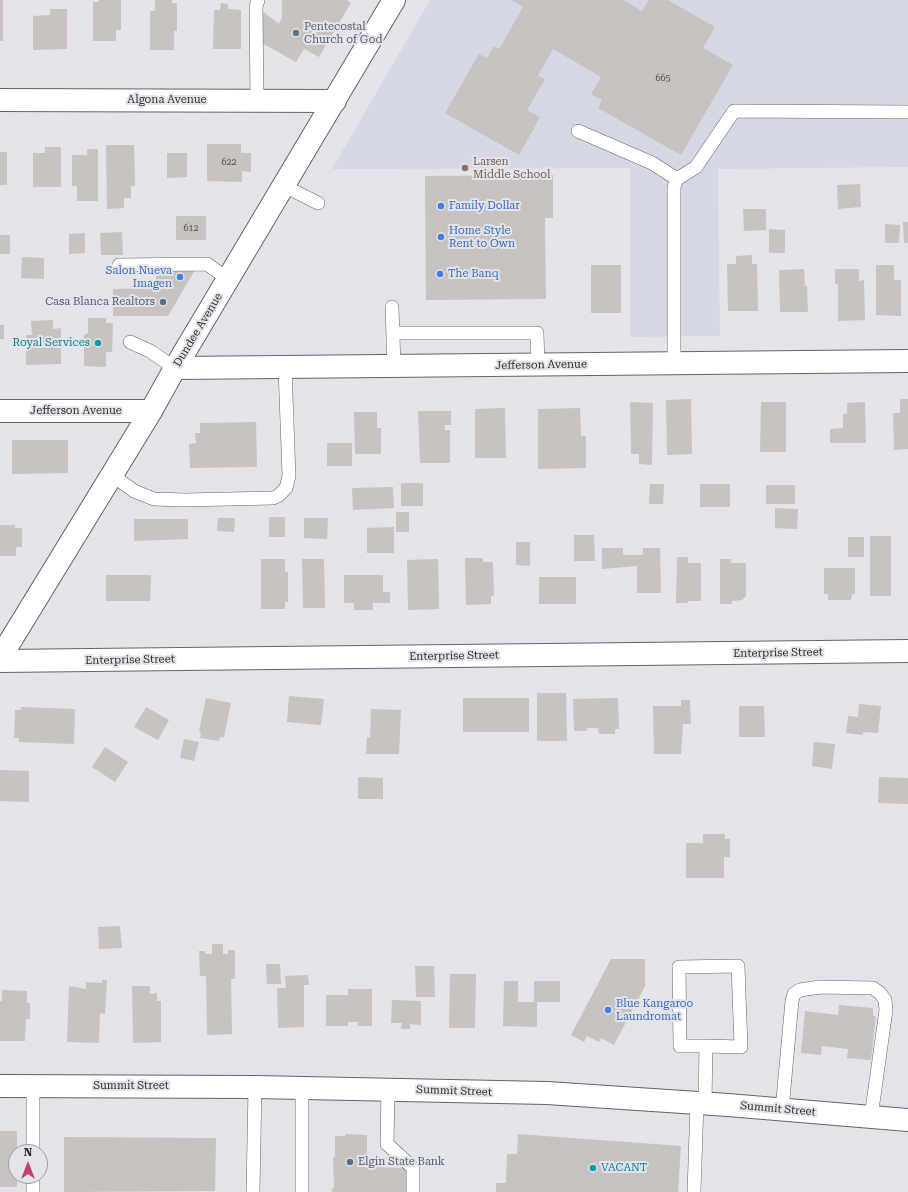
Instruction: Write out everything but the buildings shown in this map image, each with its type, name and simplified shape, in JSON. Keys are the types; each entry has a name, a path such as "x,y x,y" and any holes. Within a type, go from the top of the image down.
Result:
{"street":[{"name":"Dundee Avenue","path":"0,660 152,412 175,368 394,0"},
{"name":"Algona Avenue","path":"0,100 335,101"},
{"name":"Jefferson Avenue","path":"175,368 908,361"},
{"name":"Jefferson Avenue","path":"0,411 152,412"},
{"name":"Enterprise Street","path":"0,660 908,651"},
{"name":"Summit Street","path":"0,1086 255,1087 547,1093 701,1103 908,1120"}],"lane":[{"path":"257,100 256,7 258,0"},
{"path":"674,363 674,187 677,179 696,167 734,111 908,112"},
{"path":"578,131 652,163 677,179"},
{"path":"284,186 318,203"},
{"path":"119,265 206,264 228,279"},
{"path":"392,307 394,366"},
{"path":"393,333 537,333 538,365"},
{"path":"130,342 150,351 175,368"},
{"path":"112,475 134,491 154,499 185,500 273,498 278,496 286,488 289,476 285,368"},
{"path":"738,966 741,1047 706,1046 680,1046 679,967 738,966"},
{"path":"782,1110 792,1001 794,994 800,990 820,987 872,988 880,993 885,1000 886,1010 871,1117"},
{"path":"694,1192 706,1046"},
{"path":"33,1086 33,1144"},
{"path":"253,1192 255,1087"},
{"path":"302,1088 302,1192"},
{"path":"388,1089 388,1144 413,1168 413,1192"}],"shaded area":[{"name":"Larsen Middle School","path":"430,0 908,0 908,167 718,169 720,336 630,337 630,168 332,169"}],"place":[{"name":"Pentecostal Church of God","path":"296,33"},
{"name":"Larsen Middle School","path":"465,168"},
{"name":"Family Dollar","path":"441,206"},
{"name":"Home Style Rent to Own","path":"441,237"},
{"name":"The Banq","path":"440,274"},
{"name":"Salon Nueva Imagen","path":"180,277"},
{"name":"Casa Blanca Realtors","path":"163,302"},
{"name":"Royal Services","path":"98,343"},
{"name":"Blue Kangaroo Laundromat","path":"608,1010"},
{"name":"Elgin State Bank","path":"350,1162"},
{"name":"VACANT","path":"593,1168"}]}
